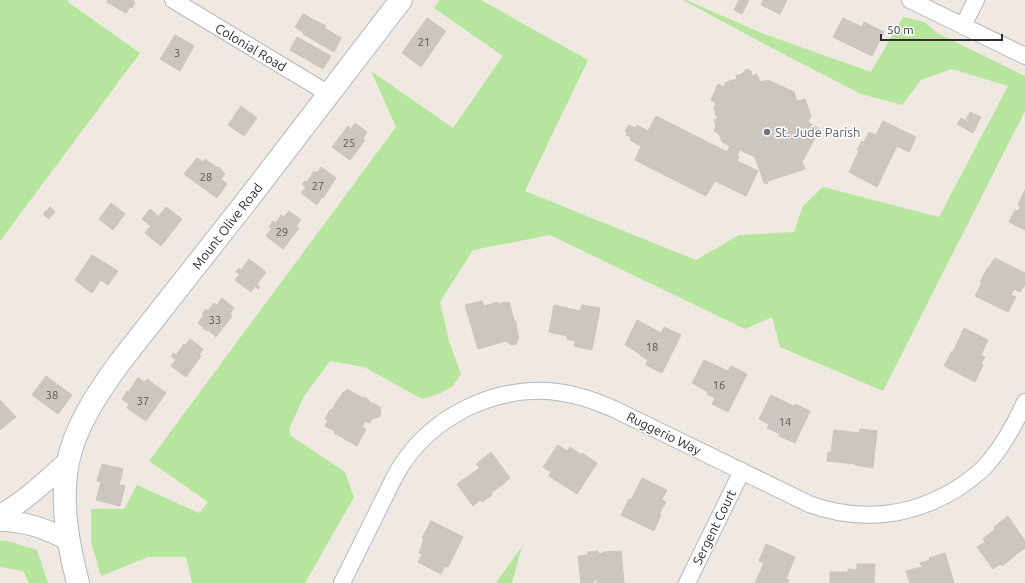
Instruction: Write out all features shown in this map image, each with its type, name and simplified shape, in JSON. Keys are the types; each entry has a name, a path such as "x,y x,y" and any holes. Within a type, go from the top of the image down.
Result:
{"main road":[{"name":"Mount Olive Road","path":"78,583 69,541 65,507 65,489 68,461 75,440 97,395 128,351 233,219 401,0"}],"street":[{"name":"Colonial Road","path":"173,0 319,88 328,95"},
{"path":"910,0 1025,56"},
{"path":"963,26 976,0"},
{"name":"Ruggerio Way","path":"342,583 400,466 408,455 423,439 445,420 472,405 493,398 516,393 540,392 563,393 592,400 614,409 809,504 830,511 858,515 886,514 908,511 949,494 970,480 988,464 1002,446 1025,402"},
{"name":"Mount Olive Road","path":"0,515 39,487 68,461"},
{"name":"Sergent Court","path":"687,583 742,471"},
{"path":"0,521 31,525 51,532 69,541"}],"green space":[{"path":"0,0 68,0 68,2 140,53 0,241"},
{"path":"440,0 481,0 588,60 525,191 696,260 739,235 794,232 803,206 823,187 939,217 1008,86 952,69 921,80 902,105 861,94 683,0 764,34 871,72 903,17 924,22 937,33 1025,76 1025,111 883,391 780,347 772,317 745,329 550,235 473,250 440,302 449,341 461,374 453,386 441,393 422,399 364,367 330,361 304,396 289,429 291,436 345,472 354,497 305,583 192,583 186,557 148,557 101,576 91,542 91,509 124,509 137,485 199,513 208,502 149,461 396,127 371,71 453,128 503,56 434,8"},
{"path":"0,541 7,541 37,550 48,583 29,583 23,571 0,567"},
{"path":"522,546 512,583 496,583"}],"building":[{"path":"108,0 133,0 135,2 132,8 130,7 126,13 107,2"},
{"path":"739,0 749,0 742,14 734,10"},
{"path":"763,0 787,0 780,14 761,5"},
{"path":"303,14 326,26 324,28 341,38 334,52 303,34 304,33 295,27"},
{"path":"427,18 446,31 421,67 402,53"},
{"path":"843,18 862,27 864,22 884,32 872,56 833,37"},
{"path":"175,35 194,46 180,71 160,59"},
{"path":"297,37 331,56 323,69 290,50"},
{"name":"St. Jude Parish","path":"746,69 751,71 752,76 757,74 760,82 768,80 794,92 797,101 805,99 811,116 808,122 820,129 802,162 805,169 768,181 768,183 765,184 755,157 740,150 737,156 739,157 737,161 758,171 746,196 715,181 706,196 635,160 641,146 630,140 631,137 626,135 627,133 625,131 629,125 636,128 637,125 648,131 656,116 727,152 730,146 722,142 719,134 714,131 716,126 714,120 717,119 714,108 716,103 711,100 718,84 724,87 726,82 737,79 736,76 742,74"},
{"path":"241,106 257,118 244,136 228,125"},
{"path":"970,112 981,117 977,125 966,119"},
{"path":"961,118 977,126 973,133 957,124"},
{"path":"883,121 916,137 909,152 897,146 877,187 849,172 862,141 864,142 869,132 876,135"},
{"path":"355,123 367,132 363,138 365,140 350,160 332,147 348,126 351,129"},
{"path":"197,158 203,162 205,159 218,168 219,167 225,174 221,179 227,184 217,198 184,174"},
{"path":"321,167 336,178 317,205 301,193 306,187 302,184 305,181 307,182 314,171 317,173"},
{"path":"1025,190 1025,230 1009,222 1015,210 1018,211 1021,207 1018,205"},
{"path":"111,203 125,214 113,230 99,219"},
{"path":"50,207 55,212 49,219 43,214"},
{"path":"166,207 182,219 161,246 145,233"},
{"path":"150,209 158,216 151,226 142,219"},
{"path":"289,211 301,220 296,226 299,228 283,249 266,236 272,228 269,227 273,221 276,223 281,215 284,217"},
{"path":"92,255 118,271 108,285 101,280 92,293 75,280"},
{"path":"995,258 1025,273 1025,286 1020,292 1014,289 1011,295 1016,297 1008,312 975,296 982,283 980,282"},
{"path":"249,259 266,272 257,284 260,287 258,289 255,286 251,292 235,280 240,274 236,272 239,268 241,270"},
{"path":"222,298 234,308 230,314 232,316 216,337 198,323 204,315 202,314 206,309 208,311 214,303 217,305"},
{"path":"482,301 484,306 498,302 499,304 509,302 517,325 519,338 516,344 511,345 506,341 478,349 465,305"},
{"path":"554,305 580,311 582,305 600,308 592,350 574,346 575,341 567,339 567,336 549,332"},
{"path":"637,320 661,333 664,327 681,335 662,373 646,365 648,360 625,345"},
{"path":"964,328 988,340 981,355 985,357 981,364 983,365 975,382 944,366 952,351 953,352"},
{"path":"190,339 203,349 199,355 201,356 186,377 171,366 176,360 171,356 174,353 176,355 184,344 186,345"},
{"path":"704,360 728,371 731,366 747,374 728,412 712,404 715,398 707,394 708,392 692,383"},
{"path":"46,376 72,395 58,414 32,395"},
{"path":"138,377 144,382 147,379 166,393 146,421 127,408 129,404 122,399 127,391 129,392"},
{"path":"347,389 380,407 381,413 379,417 372,419 370,423 365,421 363,426 361,426 366,429 357,446 325,426 328,420 325,419 330,410 331,411 343,392"},
{"path":"771,395 793,406 795,404 810,411 795,443 779,436 780,434 767,428 769,424 759,419"},
{"path":"0,400 16,417 0,430"},
{"path":"860,429 877,431 873,468 855,464 827,461 828,452 831,452 834,430 859,433"},
{"path":"558,445 567,451 570,447 581,455 582,453 597,463 577,494 549,476 551,472 543,467"},
{"path":"491,452 510,478 491,493 492,495 482,502 480,500 473,506 457,484 480,468 476,464"},
{"path":"102,464 123,469 119,485 125,486 120,506 96,500 101,482 97,481"},
{"path":"642,478 667,490 662,499 666,502 659,514 661,515 654,531 621,515 629,499 631,500"},
{"path":"1008,516 1025,541 1025,548 1002,566 1000,564 993,569 977,547 985,542 983,539 995,529 994,527"},
{"path":"431,521 463,537 448,567 445,566 441,574 418,562 422,554 419,553 424,539 422,538"},
{"path":"766,544 795,557 786,579 789,580 787,583 755,583 764,563 759,561"},
{"path":"598,551 599,554 603,552 621,551 624,583 597,583 597,580 594,580 594,582 581,583 578,556 588,555 588,552"},
{"path":"945,553 954,583 910,583 906,571 922,567 920,563 930,560 929,558"},
{"path":"857,564 875,564 874,583 830,583 830,572 848,572 848,569 857,570"}],"place":[{"name":"St. Jude Parish","path":"767,132"}]}
